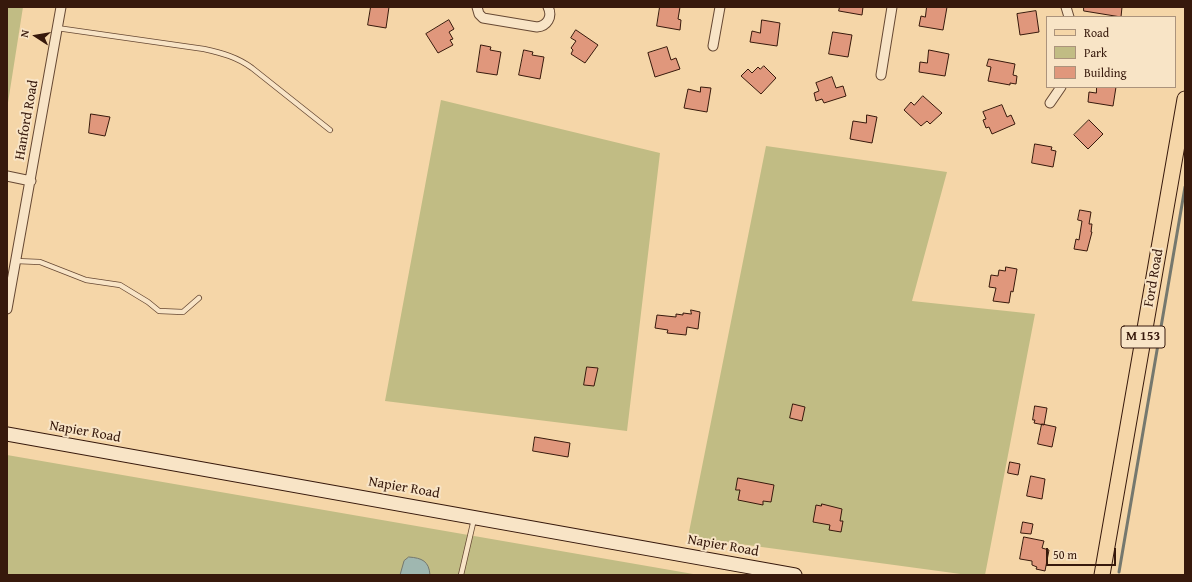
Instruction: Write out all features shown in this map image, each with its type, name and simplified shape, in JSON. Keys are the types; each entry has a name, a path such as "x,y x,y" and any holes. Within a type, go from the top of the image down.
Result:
{"main road":[{"name":"Ford Road","path":"1102,575 1185,99"}],"street":[{"name":"Hanford Road","path":"7,309 61,7"},
{"path":"477,7 483,18 536,27 543,25 550,18 548,7"},
{"path":"713,46 720,7"},
{"path":"881,75 892,7"},
{"path":"1050,103 1060,88"},
{"path":"7,176 31,181"},
{"name":"Napier Road","path":"7,434 795,575"}],"lane":[{"path":"57,28 223,53 239,59 252,68 330,130"},
{"path":"16,261 40,262 86,280 120,285 148,302 160,312 183,312 199,298"},
{"path":"461,575 474,517"}],"green space":[{"path":"7,7 23,7 7,109"},
{"path":"441,100 660,153 627,431 385,401"},
{"path":"766,146 947,172 912,301 1035,314 985,575 968,575 688,537"},
{"path":"7,455 699,575 7,575"}],"water":[{"path":"409,557 418,558 424,561 428,566 430,575 400,575 404,561"}],"building":[{"path":"371,7 389,7 386,28 368,25"},
{"path":"660,7 680,7 678,19 681,20 680,30 657,26"},
{"path":"840,7 863,7 862,15 839,11"},
{"path":"927,7 947,7 943,30 919,26 921,16 925,17"},
{"path":"1084,7 1122,7 1121,16 1084,11"},
{"path":"1036,11 1039,32 1020,35 1017,14"},
{"path":"449,20 454,29 449,32 453,39 450,40 453,45 438,53 426,34"},
{"path":"762,20 780,23 777,46 750,42 752,31 760,33"},
{"path":"576,30 598,45 585,63 571,54 573,50 571,48 576,41 571,38"},
{"path":"833,32 852,35 848,57 829,54"},
{"path":"481,45 491,47 490,50 501,52 497,75 477,72"},
{"path":"667,47 671,60 676,58 680,69 655,77 648,53"},
{"path":"524,50 533,52 532,55 544,57 540,79 519,75"},
{"path":"929,50 949,54 945,76 919,72 920,62 927,63"},
{"path":"989,59 1015,64 1013,75 1017,76 1016,84 1010,83 1010,85 988,81 991,67 987,66"},
{"path":"764,66 776,78 761,94 741,76 748,69 752,73 758,67 760,69"},
{"path":"832,77 836,88 843,86 846,96 824,103 822,99 816,101 814,93 819,91 816,83"},
{"path":"701,87 711,88 707,112 684,108 688,89 700,92"},
{"path":"1097,88 1116,88 1113,106 1088,102 1089,92 1096,93"},
{"path":"923,96 942,113 930,124 927,121 921,126 904,110 911,102 914,105"},
{"path":"1002,105 1007,117 1011,115 1015,124 992,134 989,127 986,128 983,120 986,119 983,112"},
{"path":"91,114 110,117 105,136 89,133"},
{"path":"867,115 877,117 872,143 850,139 853,121 866,123"},
{"path":"1089,120 1103,134 1088,149 1074,135"},
{"path":"1035,144 1052,147 1051,150 1056,151 1053,167 1032,163"},
{"path":"1080,210 1091,212 1089,224 1092,224 1092,232 1087,251 1074,249 1076,239 1079,240 1082,221 1078,220"},
{"path":"1006,267 1017,269 1013,292 1011,291 1009,303 993,301 996,288 989,287 991,275 998,276 999,270 1005,271"},
{"path":"691,310 700,312 698,329 687,327 686,335 667,333 668,330 655,328 657,315 676,317 676,314 691,314"},
{"path":"587,367 598,368 594,386 584,385"},
{"path":"793,404 805,407 802,421 790,418"},
{"path":"1035,406 1047,408 1044,425 1034,423"},
{"path":"1042,424 1056,427 1052,447 1038,444"},
{"path":"535,437 570,443 568,457 533,451"},
{"path":"1010,462 1020,464 1018,475 1008,473"},
{"path":"1031,476 1045,479 1042,499 1027,496"},
{"path":"738,478 774,485 771,502 763,501 763,505 738,500 740,490 736,490"},
{"path":"822,504 842,509 840,521 843,521 841,532 829,530 830,525 813,522 816,505 821,506"},
{"path":"1023,522 1033,524 1031,534 1021,533"},
{"path":"1024,537 1044,541 1042,548 1049,550 1045,571 1036,569 1037,567 1032,565 1032,561 1020,559"}],"waterway":[{"path":"1119,572 1185,187"}]}
